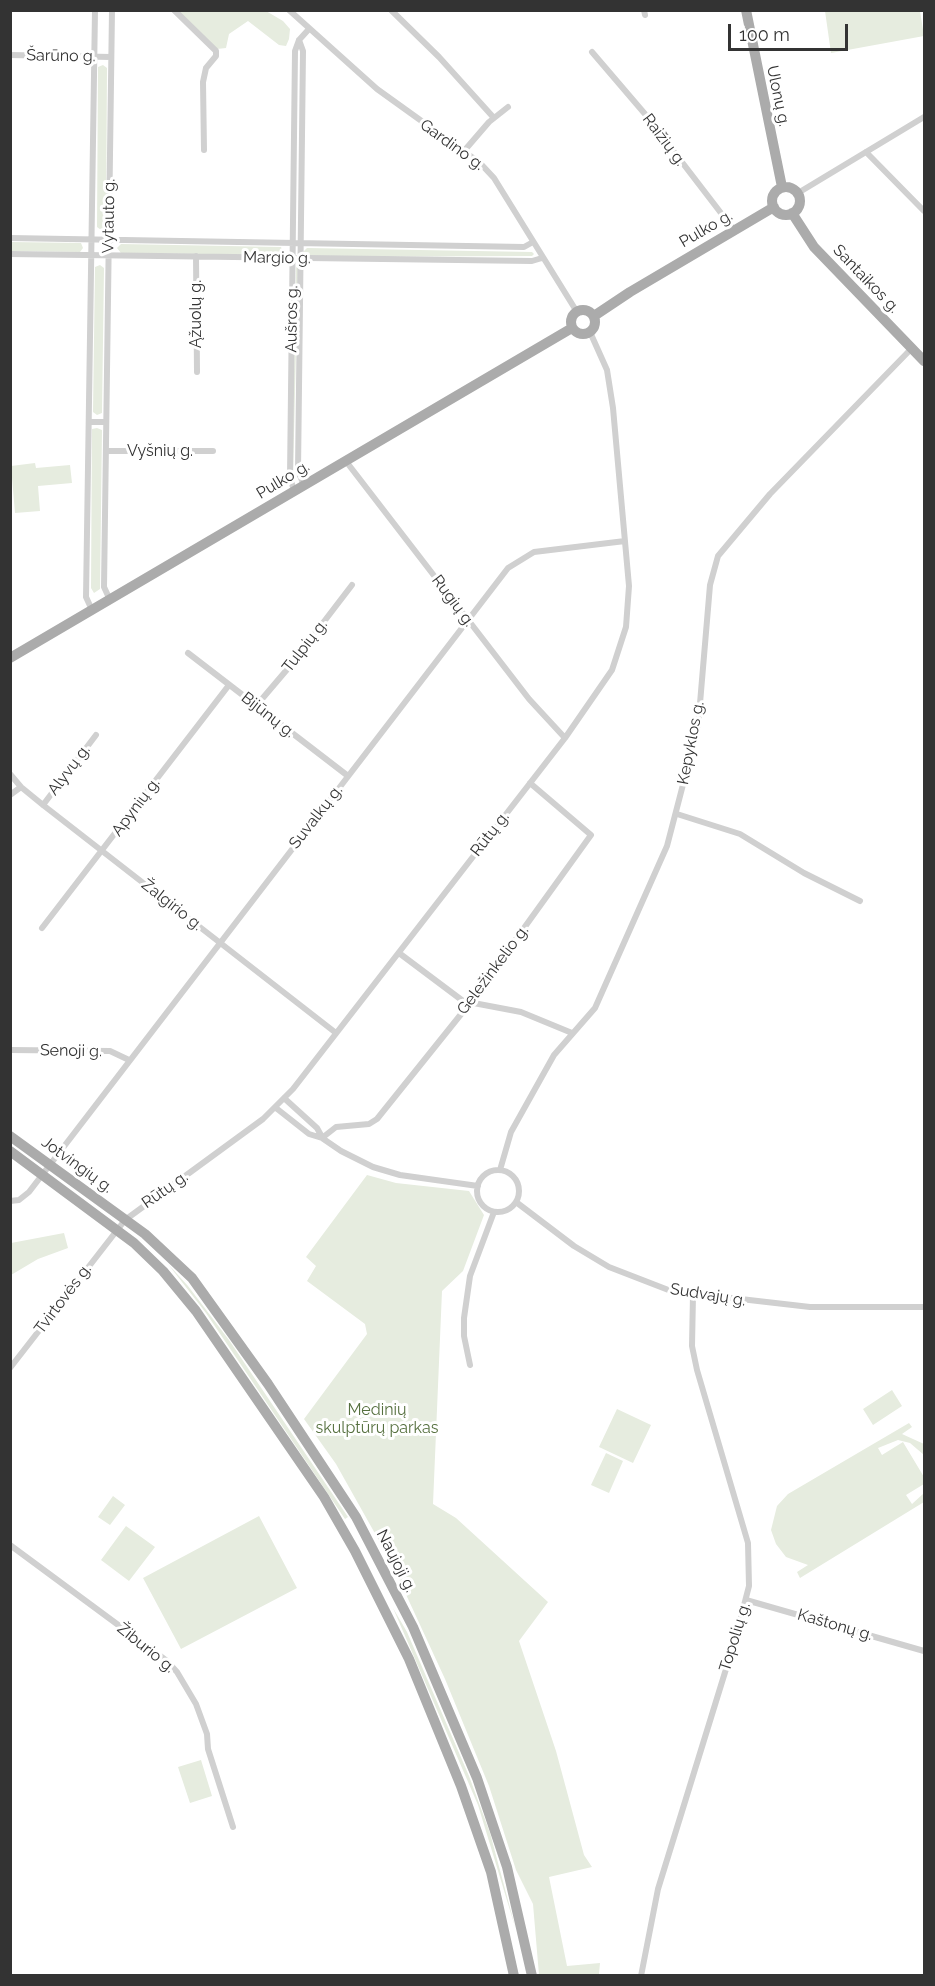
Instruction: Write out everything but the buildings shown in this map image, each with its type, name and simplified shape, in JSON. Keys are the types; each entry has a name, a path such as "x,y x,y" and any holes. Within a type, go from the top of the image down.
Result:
{"main road":[{"name":"Ulonų g.","path":"746,10 782,187"},
{"path":"782,187 793,188 798,193 800,204 792,213 780,213 774,207 774,193 782,187"},
{"name":"Pulko g.","path":"594,316 774,207"},
{"name":"Santaikos g.","path":"792,213 814,246 924,361"},
{"path":"584,310 594,316 595,323 590,332 578,333 572,328 571,321 577,312 584,310"},
{"name":"Pulko g.","path":"10,658 572,328"},
{"name":"Jotvingių g.","path":"10,1136 125,1220"},
{"name":"Jotvingių g.","path":"10,1151 116,1230"},
{"name":"Naujoji g.","path":"125,1220 175,1260 198,1286 331,1477 371,1542 413,1627 477,1778 507,1867 532,1976"},
{"name":"Naujoji g.","path":"116,1230 146,1253 196,1311 314,1482 355,1551 409,1659 461,1786 491,1872 514,1976"},
{"path":"355,1551 371,1542"}],"street":[{"name":"Vytauto g.","path":"92,610 86,597 95,10"},
{"name":"Vytauto g.","path":"110,600 104,587 112,10"},
{"path":"174,10 216,51 216,56 206,68 203,82 204,150"},
{"name":"Gardino g.","path":"289,10 402,109 464,151 494,178 577,312"},
{"path":"391,10 439,57 494,118"},
{"path":"299,40 309,28"},
{"name":"Aušros g.","path":"294,491 290,477 292,259 295,51 299,40"},
{"name":"Aušros g.","path":"299,40 303,51 298,471 304,485"},
{"name":"Raižių g.","path":"592,52 645,114 734,230"},
{"name":"Šarūno g.","path":"10,56 111,57"},
{"path":"464,151 494,118 508,107"},
{"path":"798,193 924,117"},
{"path":"866,152 924,211"},
{"name":"Margio g.","path":"10,238 524,247 533,242"},
{"name":"Margio g.","path":"10,254 532,261 542,258"},
{"name":"Ąžuolų g.","path":"196,256 197,372"},
{"name":"Rūtų g.","path":"116,1230 125,1220 276,1108 399,953 605,683 623,644 628,608 626,541 614,408 607,369 590,332"},
{"name":"Kepyklos g.","path":"500,1170 511,1132 554,1055 595,1008 654,878 677,814 698,727 710,585 718,556 770,494 912,348"},
{"path":"89,422 106,422"},
{"name":"Vyšnių g.","path":"106,451 213,451"},
{"name":"Rugių g.","path":"345,460 529,699 565,738"},
{"name":"Suvalkų g.","path":"10,1201 23,1197 43,1174 469,622 508,568 524,556 547,550 626,541"},
{"name":"Tulpių g.","path":"256,706 352,585"},
{"name":"Bijūnų g.","path":"188,653 348,776"},
{"name":"Apynių g.","path":"42,928 103,852 229,685"},
{"name":"Alyvų g.","path":"43,805 96,735"},
{"name":"Žalgirio g.","path":"10,774 21,787 43,805 336,1033"},
{"name":"Geležinkelio g.","path":"322,1138 336,1127 369,1124 377,1119 470,1003 591,834 530,783"},
{"path":"10,795 21,787"},
{"path":"677,814 740,834 804,873 860,901"},
{"path":"399,953 456,997 470,1003 522,1012 572,1033"},
{"name":"Senoji g.","path":"10,1050 110,1051 129,1060"},
{"path":"284,1098 317,1128 322,1138"},
{"path":"276,1108 309,1134 322,1138 349,1156 387,1172 478,1186"},
{"path":"500,1170 511,1175 518,1185 516,1202 504,1211 494,1212 480,1202 478,1186 484,1176 500,1170"},
{"name":"Sudvajų g.","path":"516,1202 574,1246 609,1267 653,1285 693,1295 833,1308 924,1306"},
{"path":"470,1365 464,1336 470,1276 494,1212"},
{"name":"Tvirtovės g.","path":"10,1368 116,1230"},
{"name":"Topolių g.","path":"641,1976 661,1878 746,1600 750,1567 748,1543 697,1370 692,1346 693,1295"},
{"name":"Žiburio g.","path":"10,1545 167,1661 177,1672 196,1704 207,1734 208,1749 234,1827"},
{"name":"Kaštonų g.","path":"746,1600 924,1651"}],"green space":[{"path":"178,11 266,11 283,21 290,29 289,39 286,46 279,45 248,21 229,34 226,48 217,49"},
{"path":"825,11 920,11 924,36 831,53"},
{"path":"103,65 107,68 106,227 101,230 97,227 98,67"},
{"path":"11,242 81,243 83,248 80,252 11,251"},
{"path":"121,244 281,247 283,252 280,255 121,253 117,248"},
{"path":"307,248 532,252 534,254 532,256 307,257 303,252"},
{"path":"100,265 104,268 102,413 97,415 93,412 95,267"},
{"path":"296,267 298,268 293,476 292,475"},
{"path":"92,429 102,430 100,589 94,593 91,588"},
{"path":"35,463 36,468 70,465 72,483 38,486 40,511 15,513 11,466"},
{"name":"Medinių skulptūrų parkas","path":"367,1175 396,1183 469,1191 484,1215 463,1271 442,1291 433,1504 456,1518 548,1602 519,1641 556,1751 584,1855 592,1867 549,1877 567,1966 600,1963 599,1974 539,1975 533,1904 516,1870 489,1786 445,1679 391,1562 336,1464 304,1419 367,1334 365,1324 307,1281 316,1266 306,1257"},
{"path":"64,1233 68,1248 38,1259 11,1275 11,1243"},
{"path":"168,1264 188,1286 229,1340 348,1517 345,1519 206,1313"},
{"path":"892,1390 902,1406 873,1425 863,1409"},
{"path":"617,1409 651,1425 633,1463 599,1447"},
{"path":"909,1423 912,1427 902,1434 924,1444 924,1455 910,1443 898,1440 878,1448 882,1455 903,1442 924,1477 924,1484 906,1495 912,1504 924,1493 924,1502 800,1578 797,1572 808,1565 786,1557 776,1544 771,1530 777,1506 788,1494"},
{"path":"606,1453 623,1461 609,1493 591,1485"},
{"path":"113,1496 125,1505 110,1525 98,1517"},
{"path":"259,1516 297,1588 181,1649 143,1578"},
{"path":"126,1526 155,1547 129,1581 101,1560"},
{"path":"393,1608 407,1632 469,1776 490,1833 516,1930 478,1805"},
{"path":"201,1760 212,1796 190,1803 178,1767"}]}
